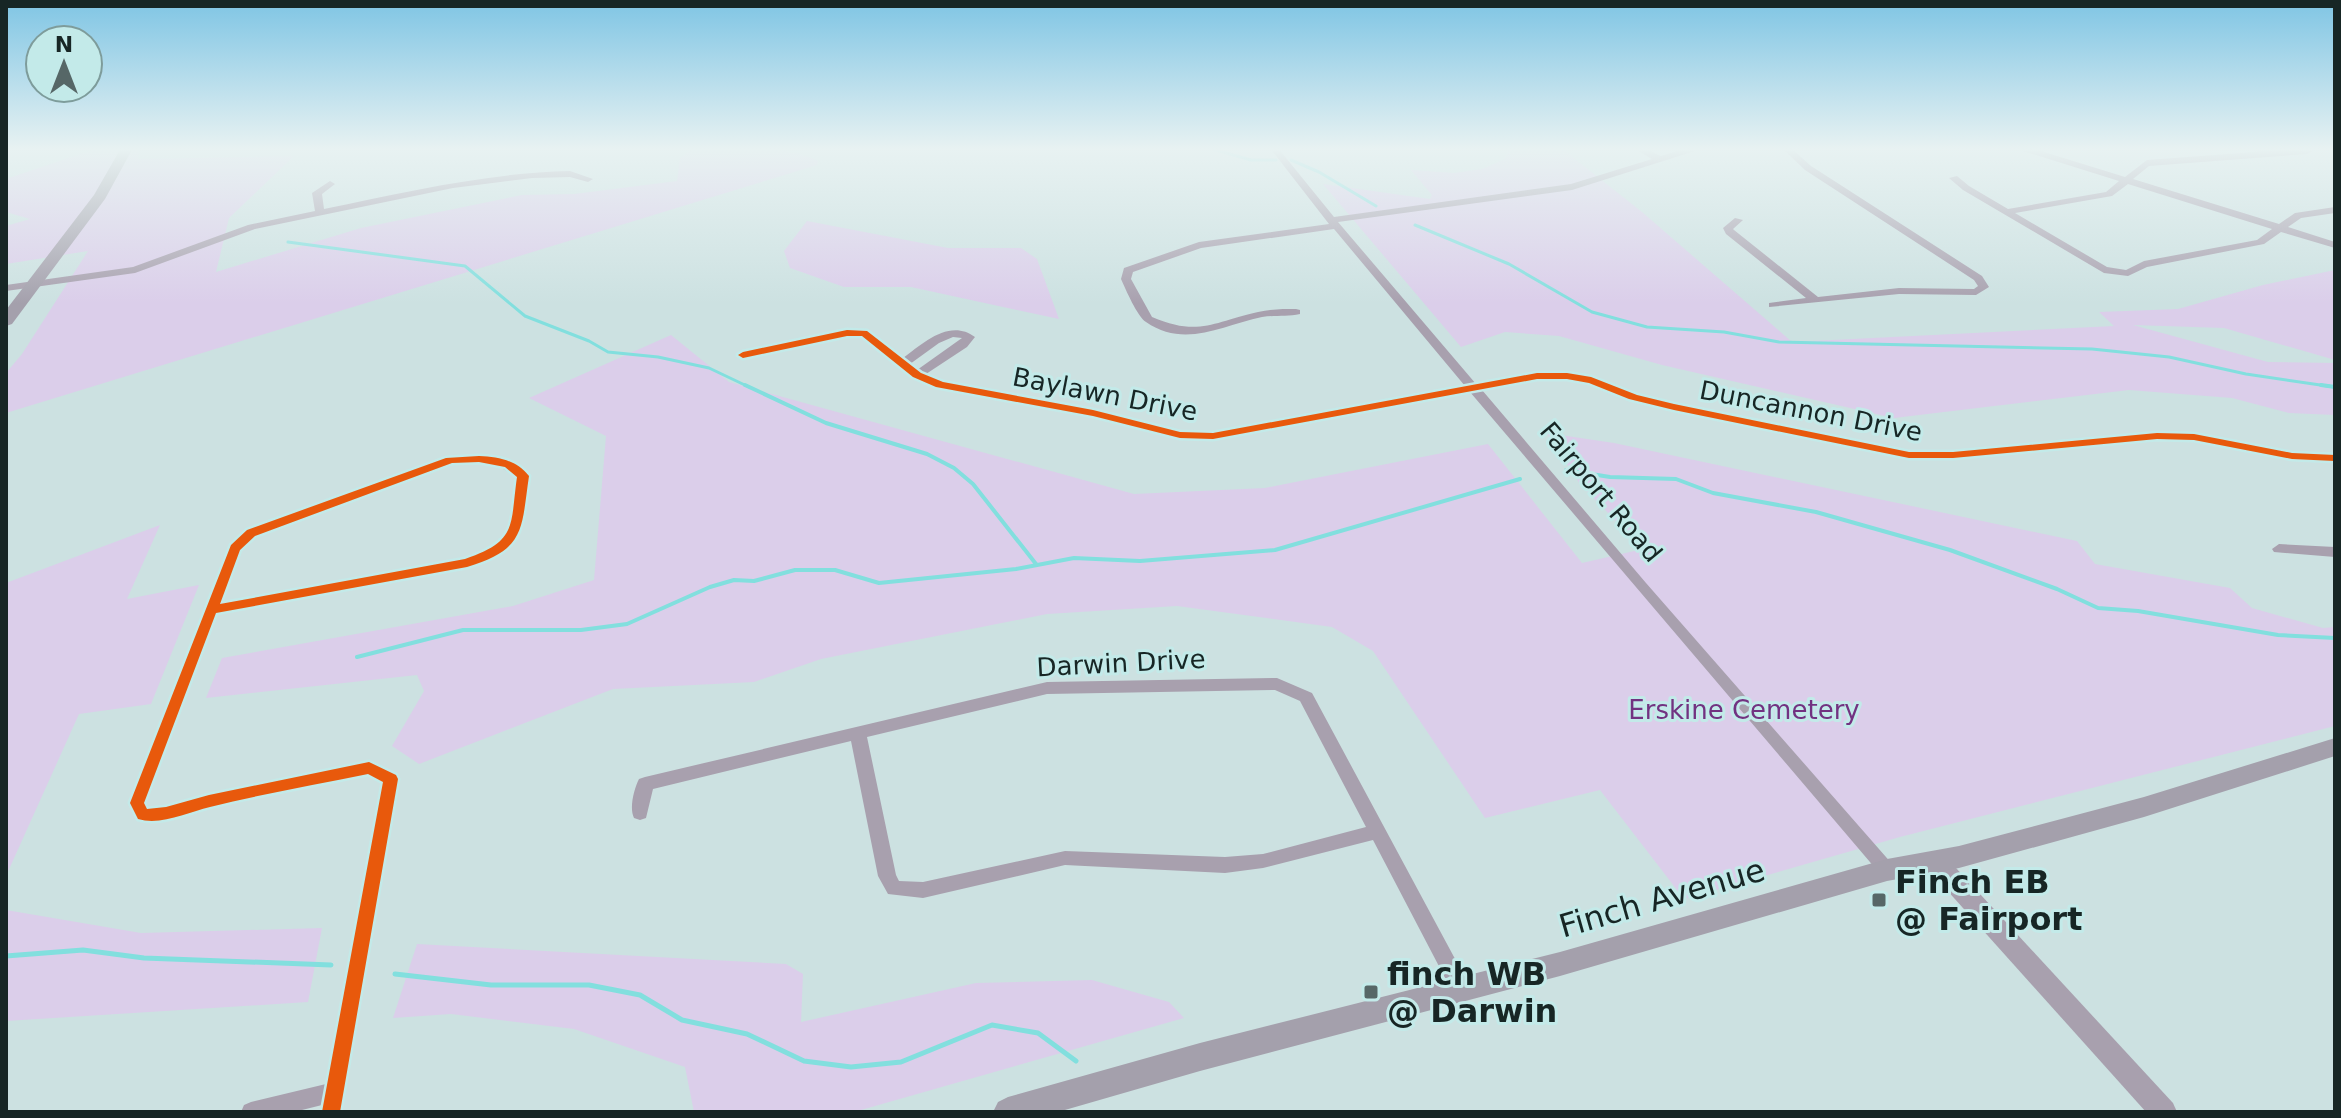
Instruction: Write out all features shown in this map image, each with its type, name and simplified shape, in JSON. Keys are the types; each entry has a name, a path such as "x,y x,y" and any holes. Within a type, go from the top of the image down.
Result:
{"main road":[{"path":"6,321 97,200"},
{"name":"Finch Avenue","path":"1008,1112 1200,1057 1643,941 1887,870 1936,862 2144,807 2335,747"}],"street":[{"path":"318,200 320,212"},
{"path":"6,288 135,270 244,230 381,200"},
{"name":"Fairport Road","path":"1316,200 1887,870"},
{"path":"1296,312 1260,315 1215,331 1178,329 1148,319 1126,279 1128,270 1199,245 1485,200"},
{"path":"1773,305 1899,291 1976,292 1984,287 1978,278 1858,200"},
{"path":"1987,200 2104,270 2121,274 2144,264 2260,242 2298,215 2335,210"},
{"path":"2005,212 2073,200"},
{"path":"2196,200 2335,245"},
{"path":"1738,220 1728,228 1730,232 1814,299"},
{"path":"903,364 947,333 962,332 969,337 963,345 917,375"},
{"name":"Baylawn Drive","path":"743,355 847,333 864,333 917,375 940,385 1093,413 1180,435 1213,436 1475,388"},
{"name":"Duncannon Drive","path":"1475,388 1537,376 1567,376 1674,407 1909,455 1953,455 2157,436 2194,437 2292,456 2335,458"},
{"path":"211,610 467,563 489,556 503,549 513,538 523,476 518,468 477,457 450,460 251,533 235,548 211,610 137,803 143,815 166,813 209,801 369,768 391,779 333,1102 251,1112"},
{"path":"2279,549 2335,552"},
{"name":"Darwin Drive","path":"640,813 645,784 1047,688 1277,684 1306,697 1461,989"},
{"path":"858,735 887,876 894,889 923,890 1065,858 1225,865 1263,861 1376,832"},
{"path":"1936,862 2164,1112"}],"green space":[{"path":"6,200 248,200 229,218 216,272 361,228 497,200 702,200 6,413 6,373 22,354 88,251 6,264 6,226 30,219 6,212"},
{"path":"1337,200 1627,200 1792,342 2114,326 2099,312 2178,309 2263,285 2335,270 2335,360 2224,328 2133,325 2268,362 2335,363 2335,415 2289,413 2232,398 2129,390 1894,418 1662,365 1559,336 1505,332 1461,347"},
{"path":"807,221 948,248 1021,248 1037,259 1059,319 911,287 844,287 790,268 784,251"},
{"name":"Erskine Cemetery","path":"671,335 729,382 1134,494 1265,488 1488,444 1582,563 1643,549 1580,484 1547,433 1614,443 2077,541 2095,564 2230,588 2252,608 2323,628 2335,627 2335,726 1900,837 1684,899 1600,790 1485,818 1373,651 1332,627 1177,606 1047,614 821,659 754,682 613,689 419,764 392,746 424,691 417,675 206,698 222,658 513,606 594,580 606,436 529,398"},
{"path":"160,525 127,599 199,585 151,704 79,714 6,876 6,583"},
{"path":"6,910 141,933 322,928 308,1002 6,1021"},
{"path":"417,944 786,964 803,974 801,1022 976,983 1092,980 1169,1002 1184,1018 854,1112 694,1112 685,1067 574,1029 451,1014 393,1018"}],"waterway":[{"path":"1366,200 1376,206"},
{"path":"1415,225 1509,264 1592,312 1647,327 1724,332 1779,342 2092,349 2169,357 2246,374 2334,387"},
{"path":"288,242 465,266 525,316 589,341 608,352 658,357 709,368 749,387"},
{"path":"745,385 826,423 927,454 954,468 973,484 1036,564"},
{"path":"2321,385 2335,387"},
{"path":"1566,470 1610,477 1676,479 1713,493 1816,512 1950,550 2057,589 2098,608 2138,611 2278,635 2335,638"},
{"path":"357,657 463,630 581,630 627,624 710,587 734,580 754,581 795,570 835,570 879,583 1016,569 1074,558 1140,561 1275,550 1520,479"},
{"path":"6,956 83,950 144,958 331,965"},
{"path":"395,974 491,985 589,985 640,995 682,1020 747,1034 804,1061 851,1067 901,1062 992,1025 1038,1033 1076,1061"}],"cycle path":[{"path":"743,355 847,333 864,333 917,375 940,385 1093,413 1180,435 1213,436 1537,376 1567,376 1591,380 1633,397 1674,407 1909,455 1953,455 2157,436 2194,437 2292,456 2335,458"},
{"path":"211,610 467,563 486,557 499,550 513,533 523,476 517,469 500,462 450,460 251,533 235,548 137,803 143,815 166,813 209,801 369,768 391,779 331,1112"}],"place":[{"name":"Finch EB @ Fairport","path":"1879,900"},
{"name":"finch WB @ Darwin","path":"1371,992"}]}
